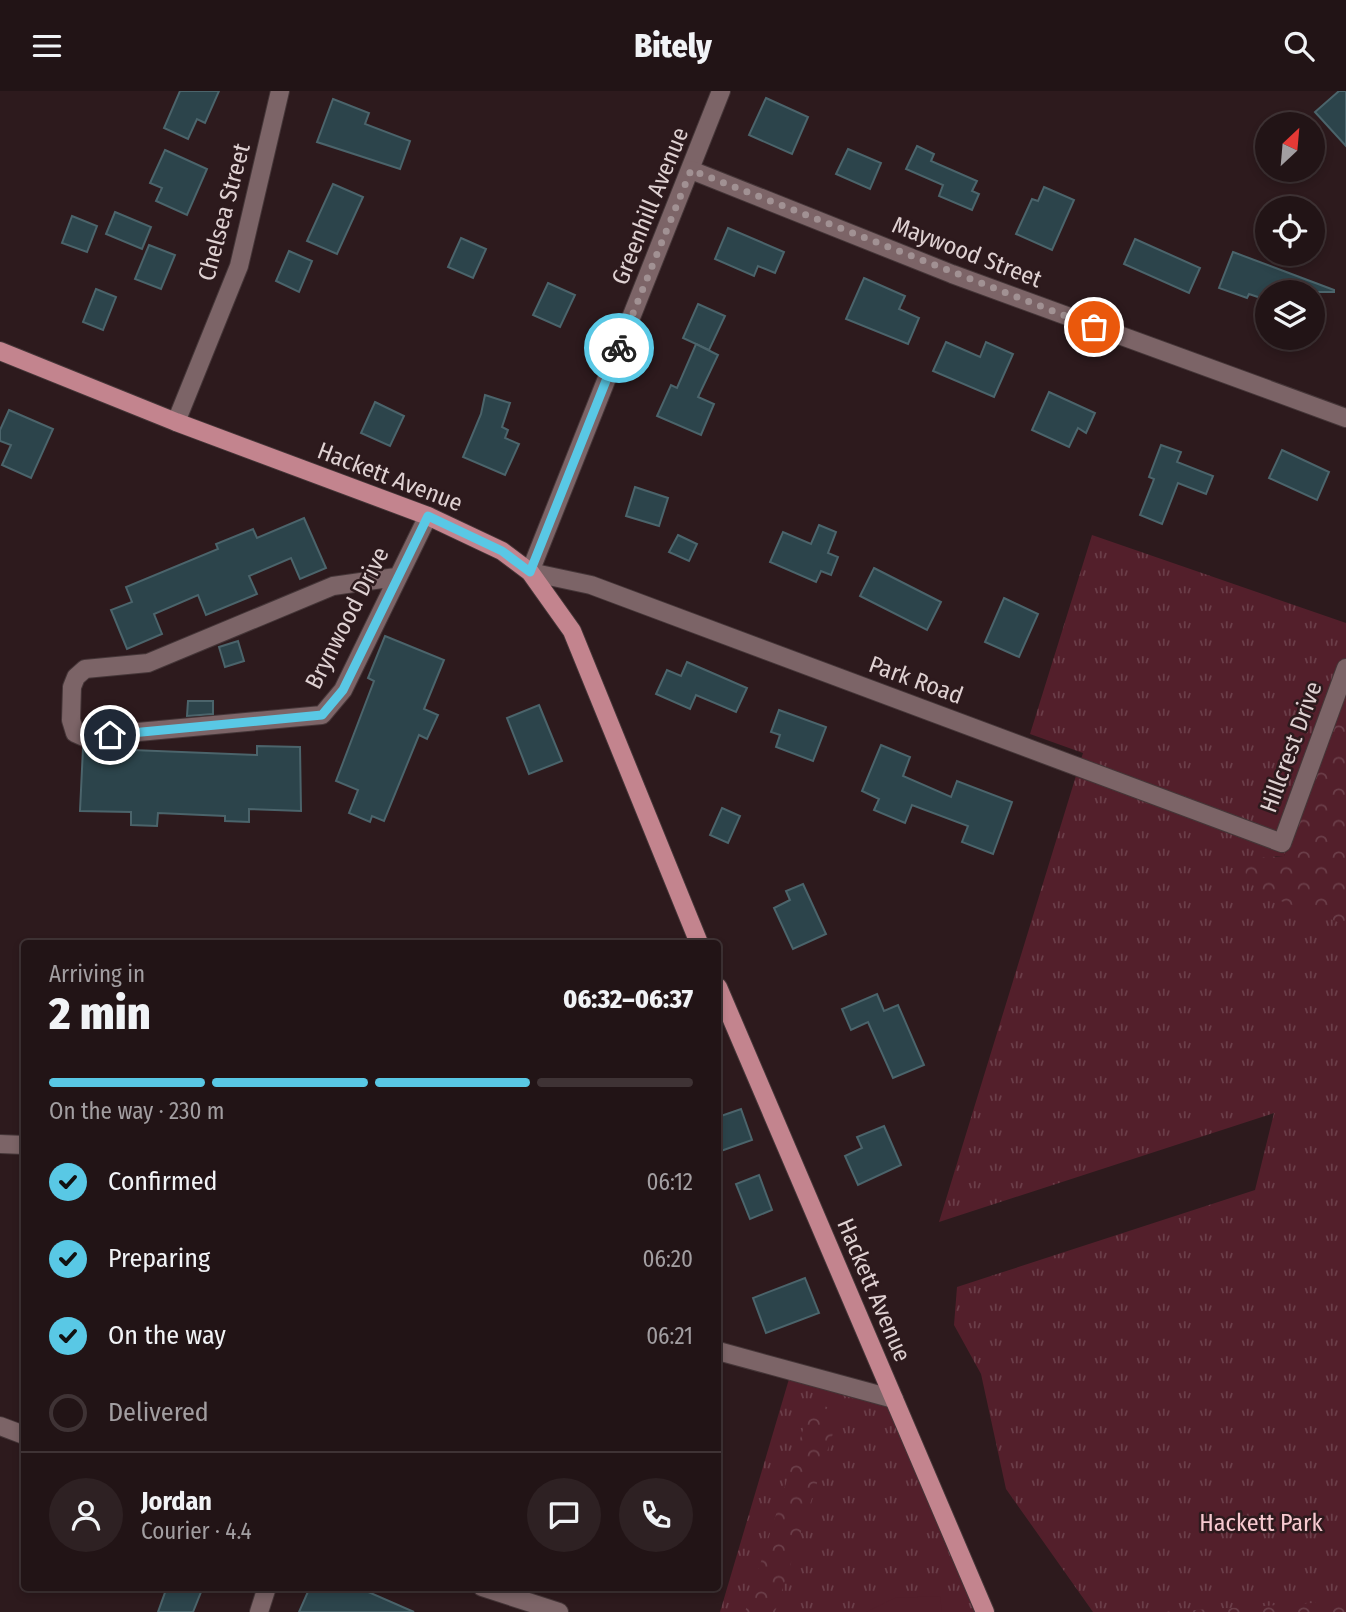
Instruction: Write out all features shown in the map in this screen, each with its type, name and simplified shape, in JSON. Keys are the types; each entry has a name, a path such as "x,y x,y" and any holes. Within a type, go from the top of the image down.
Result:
{"main road":[{"name":"Hackett Avenue","path":"0,351 176,422 428,516 502,551 530,572 572,631 698,940"},
{"name":"Hackett Avenue","path":"721,995 985,1612"}],"street":[{"name":"Chelsea Street","path":"176,422 239,266 280,91"},
{"name":"Greenhill Avenue","path":"530,572 721,91"},
{"name":"Maywood Street","path":"691,170 952,274 1346,418"},
{"name":"Brynwood Drive","path":"396,577 321,590 149,663 85,669 76,677 72,687 71,720 75,733 83,737 322,715 343,690 428,516"},
{"name":"Park Road","path":"530,572 591,585 1282,843"},
{"name":"Hillcrest Drive","path":"1282,843 1346,668"},
{"path":"0,1144 21,1145"},
{"path":"721,1352 894,1399"},
{"path":"0,1426 21,1434"},
{"path":"259,1612 266,1591"},
{"path":"494,1591 559,1612"}],"green space":[{"name":"Hackett Park","path":"1092,535 1346,623 1346,691 1284,856 1273,856 1346,879 1346,1612 1093,1612 1006,1489 981,1374 954,1325 957,1287 1255,1190 1274,1113 939,1222 1083,753 1030,734"},
{"path":"1346,691 1346,925 1270,897 1246,879 1245,865 1255,858 1284,856"},
{"path":"789,1379 894,1399 985,1612 720,1612"},
{"path":"819,1404 840,1412 775,1612 745,1612 808,1414"},
{"path":"940,1596 942,1612 866,1612 895,1598"},
{"path":"1346,1601 1346,1612 1161,1612"}],"building":[{"path":"180,91 219,91 205,123 197,119 188,139 164,128"},
{"path":"1339,91 1346,91 1346,146 1325,123 1325,112 1315,112"},
{"path":"766,98 808,117 792,154 749,135"},
{"path":"333,99 369,113 365,124 410,141 400,169 317,142"},
{"path":"917,146 934,154 931,161 977,181 972,191 979,194 972,210 939,196 943,185 906,169"},
{"path":"848,149 881,163 870,189 836,174"},
{"path":"165,150 207,169 187,215 156,201 162,188 150,183"},
{"path":"333,184 363,197 337,254 307,241"},
{"path":"1044,187 1074,200 1052,250 1016,234 1032,199 1038,201"},
{"path":"115,212 151,227 142,249 106,234"},
{"path":"72,216 97,226 87,252 62,243"},
{"path":"728,228 784,252 775,273 758,266 754,276 715,259"},
{"path":"461,238 486,249 473,278 448,267"},
{"path":"1135,239 1200,268 1189,293 1124,264"},
{"path":"149,245 175,255 161,289 135,279"},
{"path":"289,251 312,261 299,292 276,281"},
{"path":"1233,252 1255,260 1255,266 1270,266 1307,280 1255,280 1255,296 1249,294 1247,298 1219,288"},
{"path":"864,278 905,296 899,309 919,318 908,344 846,319"},
{"path":"548,283 575,295 560,327 533,315"},
{"path":"1325,287 1334,290 1325,292"},
{"path":"96,289 116,297 103,330 83,322"},
{"path":"698,304 725,316 709,350 683,338"},
{"path":"946,342 980,357 986,342 1013,354 994,397 933,371"},
{"path":"696,344 718,355 698,397 714,404 701,435 657,416 671,385 677,388"},
{"path":"1049,392 1095,413 1086,433 1078,428 1069,447 1032,430"},
{"path":"485,395 510,403 502,427 508,430 505,438 519,444 505,475 463,457 481,414"},
{"path":"375,402 404,416 390,446 361,433"},
{"path":"9,410 53,429 31,478 2,465 11,445 0,441 0,430"},
{"path":"1161,445 1181,452 1177,462 1213,476 1206,494 1178,483 1162,524 1140,515 1154,479 1149,477"},
{"path":"1282,450 1329,472 1317,500 1269,478"},
{"path":"635,487 668,498 659,526 626,516"},
{"path":"304,518 326,568 300,579 291,558 249,576 257,594 206,615 198,595 154,614 162,634 127,649 111,610 132,602 126,587 218,549 216,544 253,529 257,538"},
{"path":"819,525 836,532 828,553 838,557 831,575 821,571 816,582 770,562 783,532 811,544"},
{"path":"678,535 697,544 689,561 669,552"},
{"path":"874,568 941,602 927,630 860,596"},
{"path":"1004,598 1038,614 1019,657 985,642"},
{"path":"385,636 444,660 424,709 438,715 427,739 419,735 384,821 372,816 370,822 349,813 358,790 336,781 374,681 368,678"},
{"path":"238,641 244,661 225,667 219,647"},
{"path":"687,662 747,688 736,712 696,695 690,709 656,694 667,670 681,676"},
{"path":"188,701 213,701 213,714 187,716"},
{"path":"539,705 562,761 529,774 507,718"},
{"path":"779,710 826,727 813,761 776,747 780,735 771,732"},
{"path":"881,745 910,757 903,776 951,797 957,781 1012,802 993,854 962,842 968,826 912,805 905,823 874,810 879,799 862,791"},
{"path":"257,746 300,747 301,811 249,809 249,822 225,821 225,816 158,813 157,826 131,825 131,812 80,811 83,748 257,755"},
{"path":"722,808 740,816 728,843 710,835"},
{"path":"803,884 826,934 793,949 774,908 790,900 786,891"},
{"path":"877,994 884,1011 898,1005 924,1065 893,1078 868,1022 851,1030 842,1009"},
{"path":"741,1109 752,1140 721,1151 721,1116"},
{"path":"884,1126 901,1165 858,1185 845,1156 862,1148 857,1137"},
{"path":"759,1175 772,1210 750,1219 736,1184"},
{"path":"805,1278 819,1313 766,1333 753,1298"},
{"path":"166,1591 201,1592 193,1612 158,1612"},
{"path":"308,1591 366,1591 414,1612 299,1612"}],"way so far":[{"path":"619,348 691,170 952,274 1094,327"}],"route":[{"path":"110,735 322,715 343,690 407,554 428,516 502,551 530,572 619,348"}]}
